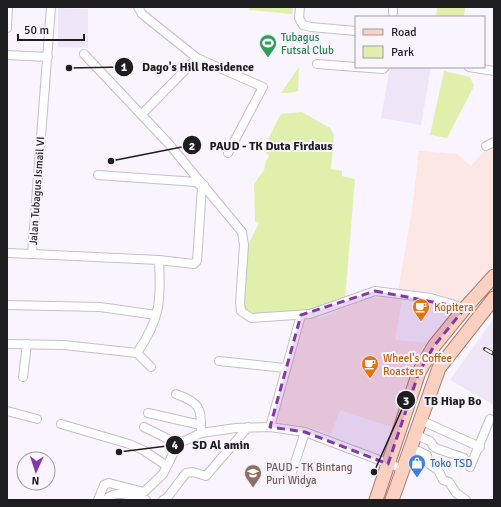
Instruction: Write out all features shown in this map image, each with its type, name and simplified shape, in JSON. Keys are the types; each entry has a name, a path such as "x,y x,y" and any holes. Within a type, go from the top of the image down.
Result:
{"main road":[{"path":"376,500 419,372 434,346 494,276"},
{"path":"392,500 414,434 439,368 494,298"},
{"path":"419,372 434,380"}],"street":[{"path":"7,28 8,7"},
{"name":"Jalan Tubagus Ismail VI","path":"51,7 32,254 159,260 194,264 196,263 203,186"},
{"path":"138,7 142,14 198,58 263,86 228,153"},
{"path":"300,7 299,18 303,25 355,31"},
{"path":"84,54 169,144 242,232 244,245 240,311 250,318 301,315 318,311 375,291 432,298 465,308"},
{"path":"7,55 48,57"},
{"path":"142,114 198,58"},
{"path":"318,64 355,67"},
{"path":"370,68 384,68"},
{"path":"476,68 494,71"},
{"path":"486,146 494,142"},
{"path":"98,175 196,182 203,186"},
{"path":"7,253 32,254"},
{"path":"137,353 152,330 161,294 159,260"},
{"path":"7,305 100,307 156,315"},
{"path":"270,427 285,368 301,315"},
{"path":"7,344 78,346 137,353 152,367"},
{"path":"23,377 26,344"},
{"path":"219,361 285,368"},
{"path":"176,394 189,399 199,408 201,412 201,429"},
{"path":"7,411 37,419"},
{"path":"148,413 201,429 270,427 305,432 403,469"},
{"path":"470,467 480,447 490,419"},
{"path":"420,420 480,447"},
{"path":"61,424 129,444 143,450 167,466"},
{"path":"144,427 178,444"},
{"path":"165,499 186,473 192,472 206,476 248,427"},
{"path":"94,500 99,488 109,483 143,492 159,479 178,444 201,429"},
{"path":"291,475 305,432"},
{"path":"414,434 430,441 438,449 464,458"},
{"path":"410,447 427,455 429,464 438,470 443,480 449,482 456,493 466,500"},
{"path":"98,500 104,485"},
{"path":"106,500 113,494 120,494 146,500"}],"highlighted area":[{"path":"375,291 462,306 465,308 434,346 419,372 388,464 305,432 270,427 301,315"}],"shaded area":[{"path":"58,8 88,9 88,48 58,47"},
{"path":"390,68 431,68 421,125 381,118"},
{"path":"494,146 494,265 459,303 436,293 398,291 412,210 419,151 457,154 471,166 485,150"},
{"path":"369,298 402,299 395,340 427,343 420,353 395,428 340,410 331,434 311,428 272,426 301,320 323,317"},
{"path":"494,318 494,405 450,380"}],"green space":[{"path":"250,7 293,7 292,14 248,10"},
{"path":"437,7 465,7 464,16 436,16"},
{"path":"299,67 298,91 281,93"},
{"path":"444,71 470,77 474,86 447,138 430,135"},
{"path":"302,112 330,128 334,135 331,169 342,171 342,176 355,179 345,299 317,311 251,315 245,312 241,301 245,251 259,223 255,221 254,184 264,170 269,156 263,149 281,114"}],"railway":[{"path":"485,349 494,354"}],"place":[{"name":"Tubagus Futsal Club","path":"268,58"},
{"name":"Dago's Hill Residence","path":"69,68"},
{"name":"PAUD - TK Duta Firdaus","path":"111,161"},
{"name":"Kopitera","path":"421,322"},
{"name":"Wheel's Coffee Roasters","path":"370,379"},
{"name":"SD Al amin","path":"119,452"},
{"name":"TB Hiap Bo","path":"374,472"},
{"name":"Toko TSD","path":"417,478"},
{"name":"PAUD - TK Bintang Puri Widya","path":"253,488"}]}
